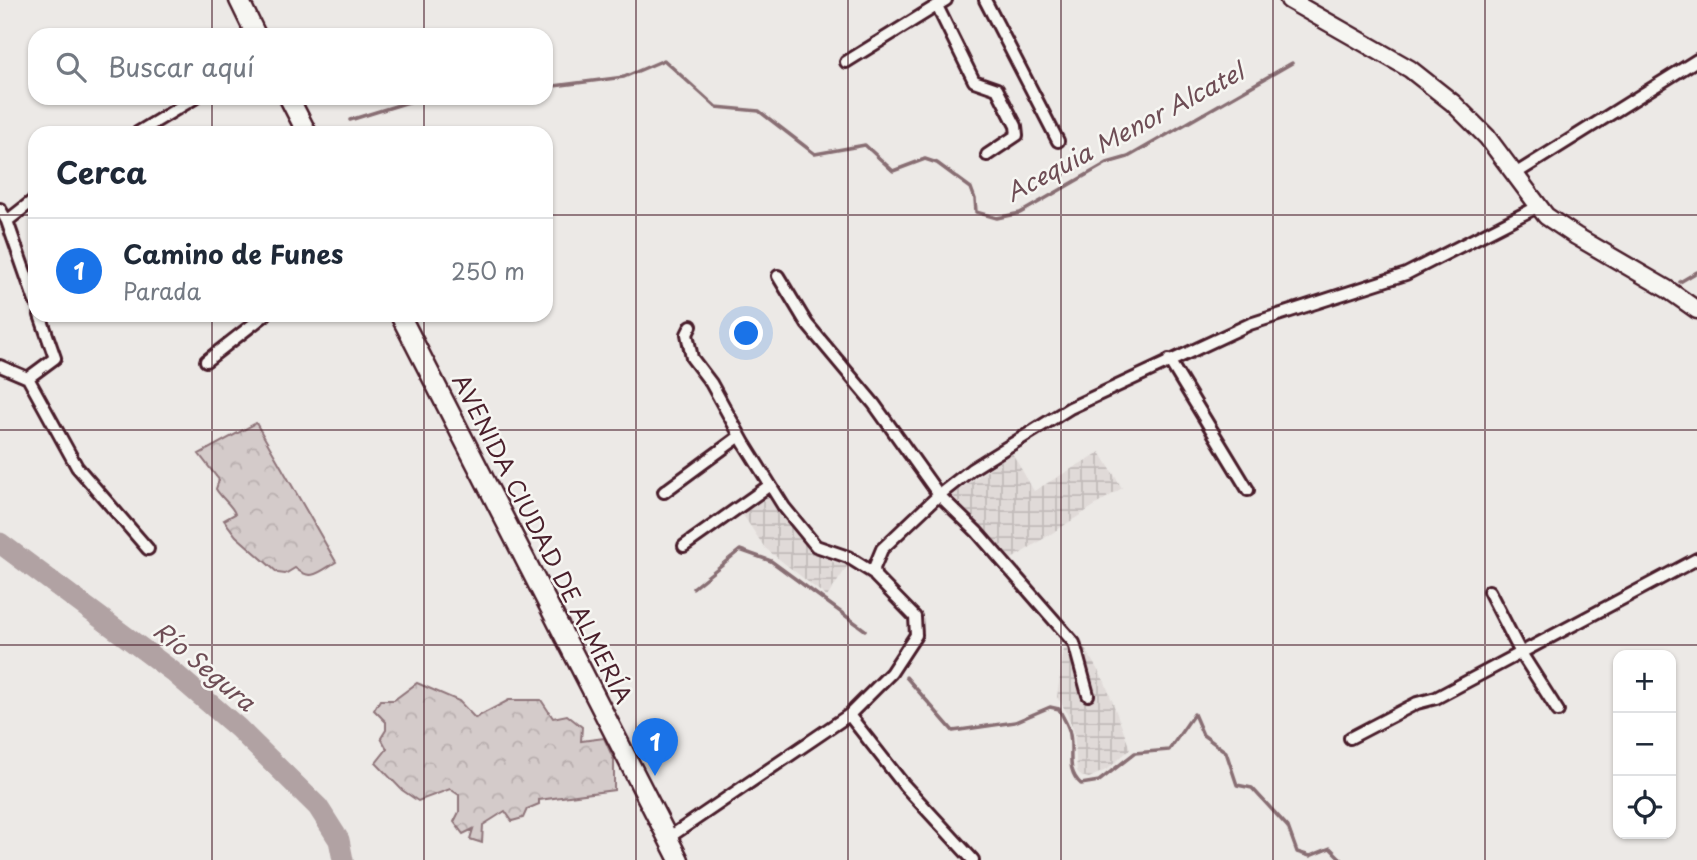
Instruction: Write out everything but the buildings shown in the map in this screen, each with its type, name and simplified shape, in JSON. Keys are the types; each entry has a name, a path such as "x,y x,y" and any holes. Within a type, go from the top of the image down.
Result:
{"main road":[{"path":"239,0 253,28"},
{"path":"1289,0 1410,69 1453,103 1487,137 1546,216 1697,310"},
{"path":"293,105 303,126"},
{"name":"AVENIDA CIUDAD DE ALMERÍA","path":"404,322 679,860"}],"street":[{"path":"985,0 1058,141"},
{"path":"846,62 941,3 974,80 998,89 1016,126 1017,135 987,155"},
{"path":"1516,174 1697,60"},
{"path":"149,126 183,105"},
{"path":"8,221 28,205"},
{"path":"875,573 874,568 882,549 939,495 972,469 1070,408 1250,324 1406,274 1539,206"},
{"path":"0,209 8,221 28,280"},
{"path":"778,276 807,324 873,404 939,495 977,531 1074,643 1088,695"},
{"path":"28,378 55,358 42,322"},
{"path":"206,361 256,322"},
{"path":"667,838 849,715 891,673 916,635 915,617 875,573 848,557 816,546 784,507 711,383 692,358 687,334 691,326"},
{"path":"1169,360 1248,490"},
{"path":"0,366 28,378 76,467 148,549"},
{"path":"664,492 740,436"},
{"path":"684,546 770,485"},
{"path":"1350,738 1417,704 1436,698 1697,559"},
{"path":"1489,591 1521,653 1559,711"},
{"path":"849,715 904,785 973,860"}],"shaded area":[{"path":"1100,452 1122,488 1012,559 952,495 1012,453 1034,491"},
{"path":"769,491 796,533 813,550 833,562 849,564 827,597 765,548 741,512"},
{"path":"1079,639 1105,682 1130,749 1108,769 1089,778 1081,776 1077,771 1074,732 1057,697 1064,649"}],"green space":[{"path":"256,423 336,562 316,574 306,574 295,568 285,574 278,573 236,536 224,520 235,514 216,489 219,480 199,454"},
{"path":"417,683 459,701 475,718 509,700 541,700 553,718 567,715 582,727 581,741 604,738 614,760 614,790 539,800 539,804 527,809 523,818 512,821 505,811 483,825 482,843 470,839 473,829 463,834 454,822 459,812 459,795 450,789 418,801 402,790 376,763 387,749 381,738 386,730 386,722 374,710 380,700 394,700"}],"waterway":[{"name":"Acequia Menor Alcatel","path":"553,86 624,77 664,60 716,107 759,111 815,154 865,145 893,171 925,159 937,163 971,188 976,212 997,218 1020,213 1107,163 1128,157 1292,63"},
{"name":"Acequia Menor Alcatel","path":"350,120 399,105"},
{"name":"Acequia Menor Alcatel","path":"1680,282 1697,272"},
{"name":"Río Segura","path":"0,543 172,671 238,728 318,807 339,840 343,860"},
{"path":"693,588 740,550 771,561 865,630"},
{"path":"906,677 953,731 1015,722 1050,707 1059,709 1071,737 1071,766 1081,784 1099,781 1135,753 1169,750 1194,714 1203,735 1226,752 1237,785 1252,788 1288,827 1297,852 1310,856 1330,848 1342,860"}],"place":[{"name":"Camino de Funes","path":"655,776"}]}
